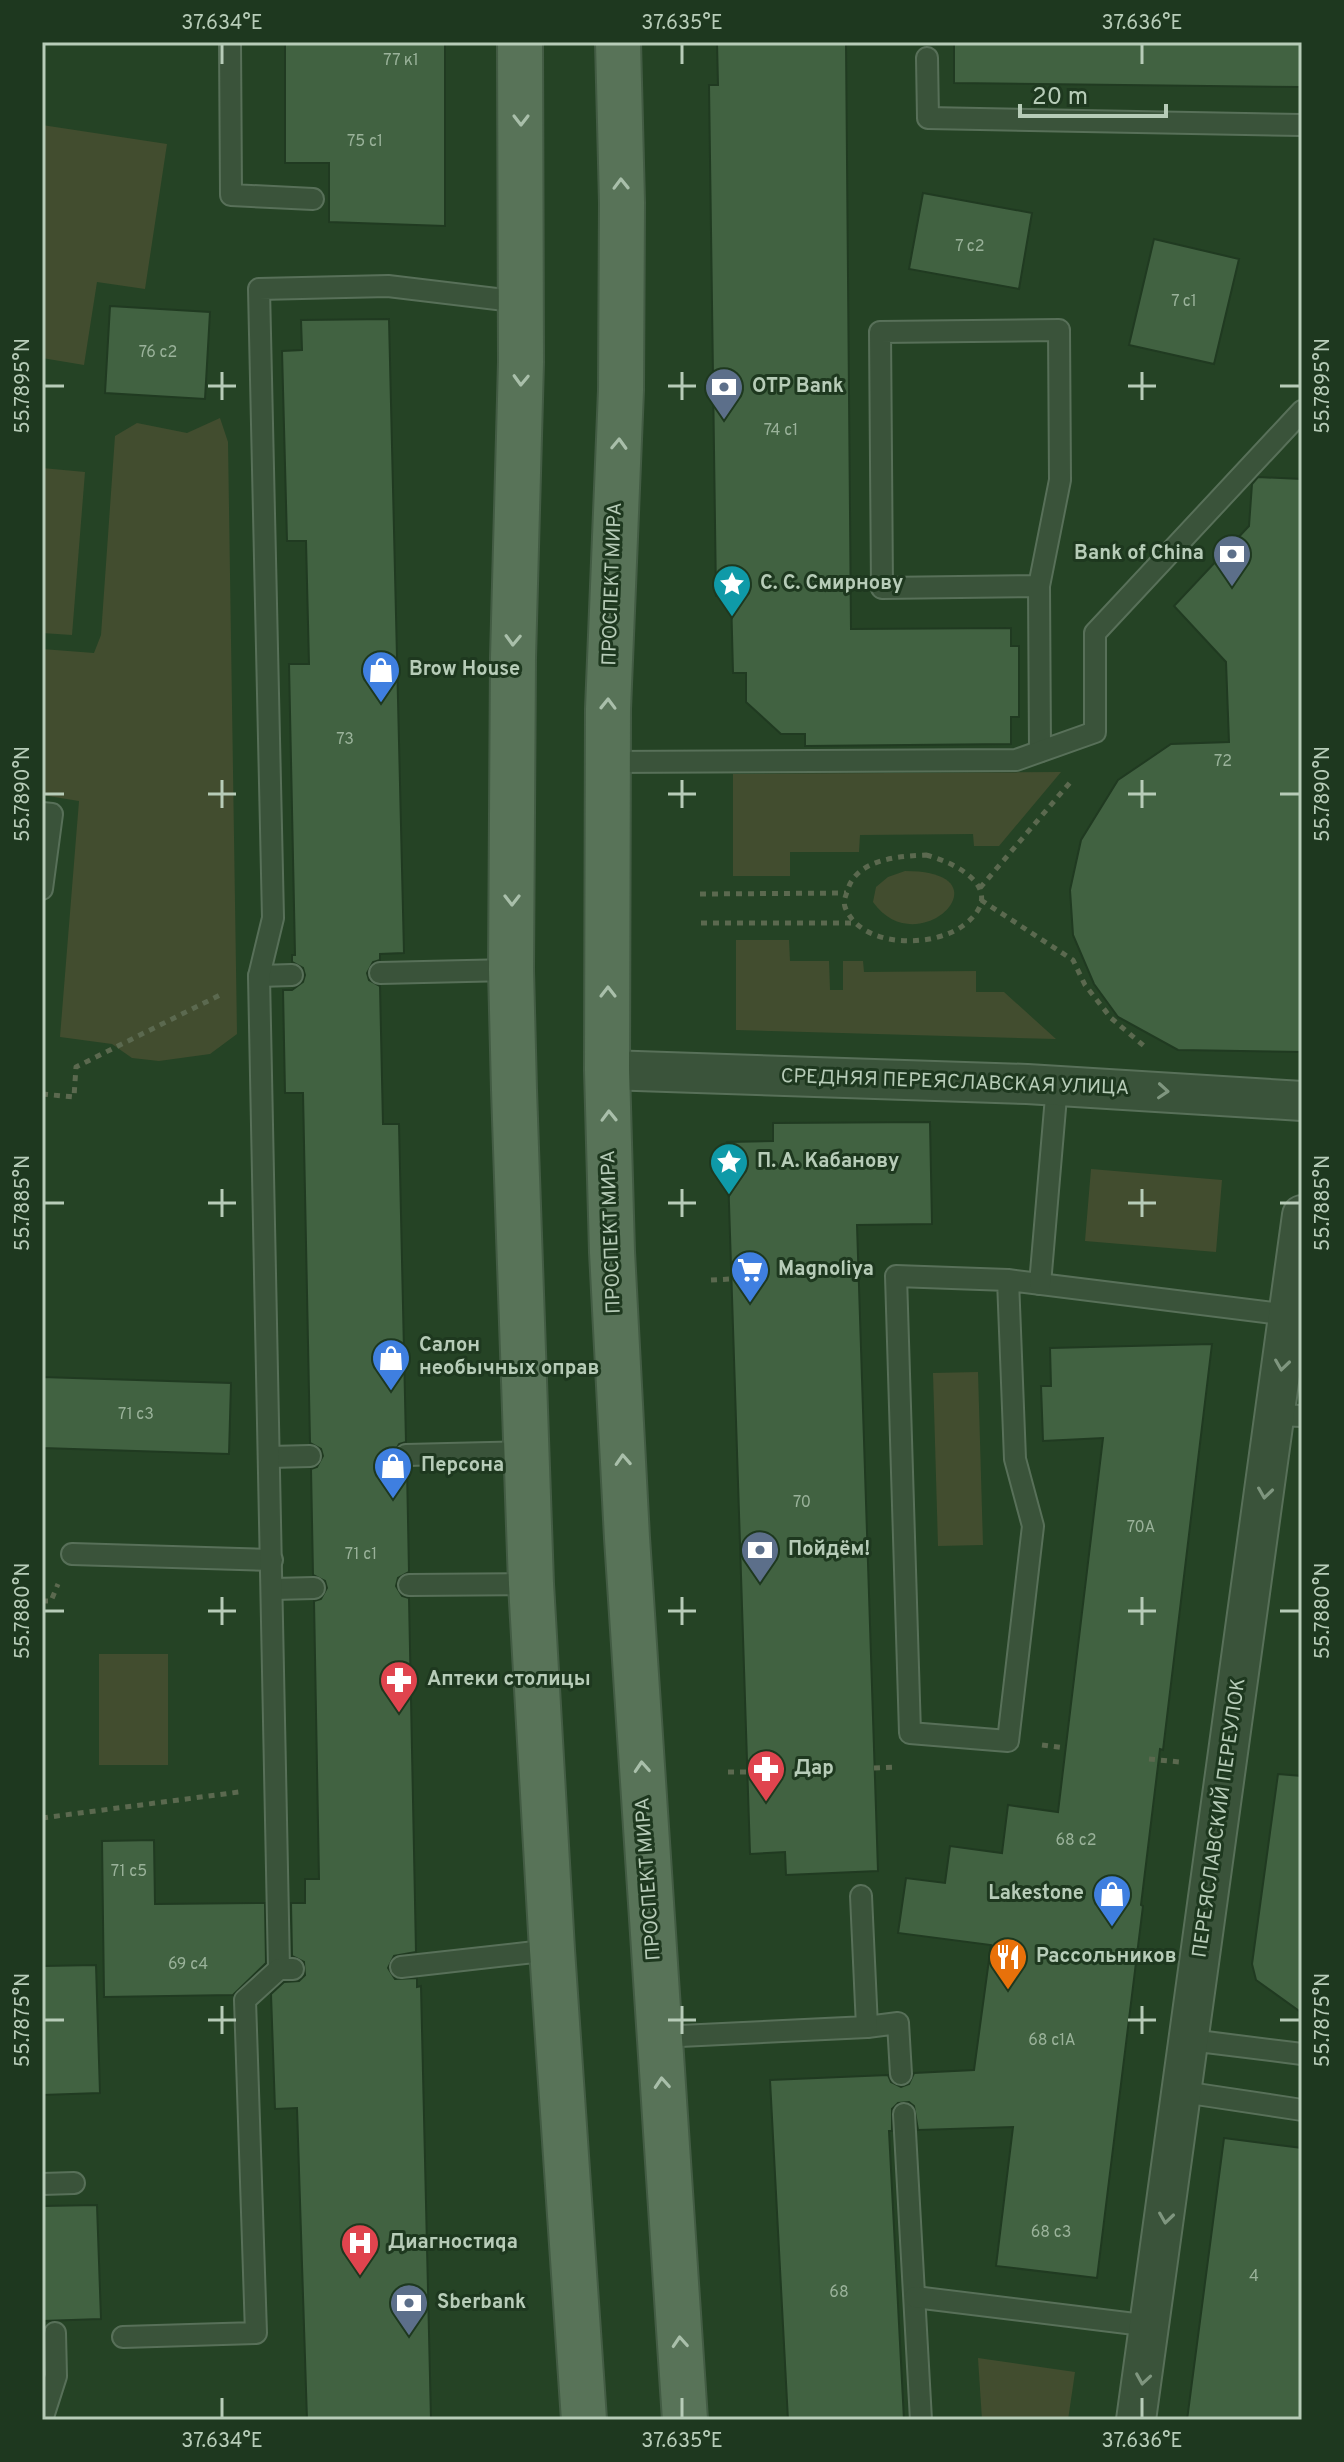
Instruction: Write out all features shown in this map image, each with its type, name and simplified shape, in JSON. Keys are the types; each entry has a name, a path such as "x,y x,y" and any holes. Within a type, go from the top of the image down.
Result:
{"main road":[{"path":"520,42 521,302 513,658 511,970 531,1584 584,2420"},
{"name":"ПРОСПЕКТ МИРА","path":"618,42 622,203 621,374 608,709 607,1070 612,1252 685,2420"}],"street":[{"name":"СРЕДНЯЯ ПЕРЕЯСЛАВСКАЯ УЛИЦА","path":"607,1070 1057,1085 1302,1101"},
{"name":"ПЕРЕЯСЛАВСКИЙ ПЕРЕУЛОК","path":"1136,2420 1190,2040 1288,1416 1289,1315 1302,1215"}],"lane":[{"path":"230,42 231,195 313,199"},
{"path":"927,58 928,118 1302,125"},
{"path":"123,2337 256,2333 245,2000 286,1969 276,1787 259,976 273,918 259,289 388,286 521,302"},
{"path":"1039,586 882,588 880,332 1059,330 1060,480 1039,586 1040,751"},
{"path":"608,762 1016,760 1095,732 1095,633 1302,411"},
{"path":"42,813 52,814 42,889"},
{"path":"380,973 511,970"},
{"path":"259,976 292,975"},
{"path":"1040,1284 1057,1085"},
{"path":"1008,1280 1015,1459 1033,1526 1008,1741 910,1733 896,1276 1008,1280 1289,1315"},
{"path":"406,1455 526,1452"},
{"path":"270,1457 310,1456"},
{"path":"72,1554 272,1560"},
{"path":"409,1585 531,1584"},
{"path":"273,1589 314,1588"},
{"path":"861,1896 867,2027"},
{"path":"401,1967 552,1950"},
{"path":"659,2037 898,2023 901,2074"},
{"path":"1190,2040 1302,2054"},
{"path":"1183,2092 1302,2110"},
{"path":"904,2114 921,2420"},
{"path":"42,2184 74,2183"},
{"path":"915,2297 1151,2326"},
{"path":"42,2420 56,2376 55,2333"}],"path":[{"path":"980,888 1095,753 1095,732"},
{"path":"926,855 948,860 969,873 980,888 981,900 975,916 953,933 928,941 902,941 876,935 857,923 845,907 846,893 850,881 871,865 899,856 926,855"},
{"path":"700,894 846,893"},
{"path":"981,900 1073,960 1085,985 1111,1018 1149,1051"},
{"path":"701,923 857,923"},
{"path":"42,1094 74,1097 76,1067 259,976"},
{"path":"711,1280 731,1279"},
{"path":"1149,1759 1180,1762"},
{"path":"728,1772 747,1772"},
{"path":"42,1818 276,1787"}],"green space":[{"path":"42,125 167,144 145,289 97,282 84,365 42,358"},
{"path":"220,418 228,442 237,1034 210,1054 159,1061 132,1058 112,1044 60,1037 79,801 42,795 42,649 94,653 101,635 115,436 137,423 187,433"},
{"path":"42,468 85,472 72,635 42,633"},
{"path":"1061,772 999,846 974,846 973,834 860,835 859,852 790,852 790,876 733,876 733,774"},
{"path":"905,871 936,875 951,885 954,898 946,910 931,920 912,924 892,919 873,902 876,887 888,877"},
{"path":"736,940 789,940 790,961 829,961 830,990 843,990 843,961 863,961 864,972 976,971 976,992 1004,992 1056,1039 736,1030"},
{"path":"1091,1169 1222,1180 1216,1252 1085,1241"},
{"path":"978,1372 983,1545 938,1546 933,1373"},
{"path":"99,1654 168,1654 168,1765 99,1765"},
{"path":"978,2358 1075,2372 1068,2420 982,2420"}],"building":[{"path":"285,42 445,42 445,226 329,222 329,163 285,163"},
{"path":"717,42 846,42 851,629 1011,628 1011,646 1019,646 1019,717 1011,717 1011,744 805,746 805,734 781,734 746,702 746,673 733,673 731,595 716,596 709,85 718,85"},
{"path":"954,42 1302,42 1302,87 954,83"},
{"path":"923,193 1032,213 1019,289 909,269"},
{"path":"1154,239 1239,259 1214,364 1129,345"},
{"path":"110,306 210,312 205,399 105,393"},
{"path":"389,319 404,953 380,954 380,960 373,962 367,973 369,980 380,986 383,1124 399,1124 406,1442 399,1444 393,1455 395,1462 407,1468 409,1572 398,1578 396,1586 402,1596 409,1598 416,1952 394,1956 388,1968 395,1979 417,1978 417,1987 421,1986 431,2420 307,2420 297,2108 275,2109 271,1994 284,1982 299,1981 305,1975 304,1962 292,1956 291,1903 305,1903 305,1879 319,1879 314,1601 321,1599 327,1588 325,1581 313,1575 311,1469 317,1467 323,1456 321,1449 310,1443 303,1093 285,1093 283,990 292,990 303,982 305,975 303,968 292,962 292,955 295,955 289,664 309,664 306,541 287,541 282,351 302,350 301,320"},
{"path":"1258,477 1302,479 1302,1052 1178,1050 1118,1017 1094,984 1073,935 1070,890 1081,840 1118,780 1171,744 1229,742 1226,662 1174,606 1249,526 1252,484"},
{"path":"930,1122 932,1224 857,1225 878,1871 786,1875 785,1852 750,1854 727,1142 773,1141 773,1123"},
{"path":"1212,1344 1097,2278 996,2266 1013,2127 918,2130 914,2106 909,2102 898,2103 892,2109 892,2131 889,2131 904,2420 788,2420 770,2080 888,2075 891,2082 901,2087 909,2084 914,2073 974,2070 991,1945 898,1933 906,1878 945,1883 950,1846 1002,1853 1008,1805 1058,1812 1103,1438 1043,1441 1041,1386 1051,1386 1050,1348"},
{"path":"42,1377 231,1383 229,1454 42,1448"},
{"path":"1278,1774 1302,1776 1302,2013 1256,1980 1252,1964"},
{"path":"154,1840 155,1904 265,1903 266,1963 233,1995 104,1997 102,1841"},
{"path":"96,1965 100,2093 42,2095 42,1966"},
{"path":"1224,2138 1302,2148 1302,2420 1187,2420"},
{"path":"97,2205 101,2319 42,2321 42,2206"}],"place":[{"name":"OTP Bank","path":"724,421"},
{"name":"Bank of China","path":"1232,588"},
{"name":"С. С. Смирнову","path":"732,618"},
{"name":"Brow House","path":"381,704"},
{"name":"П. А. Кабанову","path":"729,1196"},
{"name":"Magnoliya","path":"750,1304"},
{"name":"Салон необычных оправ","path":"391,1392"},
{"name":"Персона","path":"393,1500"},
{"name":"Пойдём!","path":"760,1584"},
{"name":"Аптеки столицы","path":"399,1714"},
{"name":"Дар","path":"766,1803"},
{"name":"Lakestone","path":"1112,1928"},
{"name":"Рассольников","path":"1008,1991"},
{"name":"Диагностиqа","path":"360,2277"},
{"name":"Sberbank","path":"409,2337"}]}
